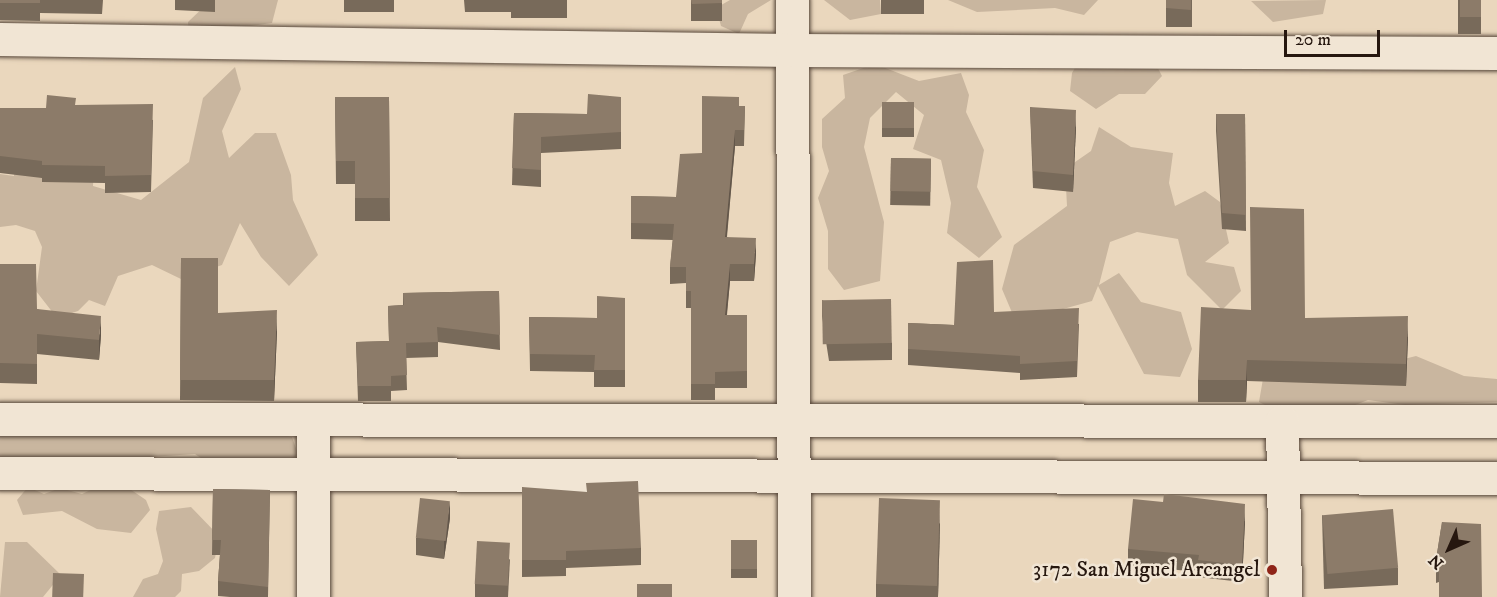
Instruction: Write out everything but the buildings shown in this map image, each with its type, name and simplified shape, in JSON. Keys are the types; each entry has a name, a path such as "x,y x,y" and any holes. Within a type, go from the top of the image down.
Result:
{"street":[{"path":"792,0 794,597"},
{"path":"0,39 792,50 1497,53"},
{"path":"0,419 1497,421"},
{"path":"313,419 313,597"},
{"path":"1282,420 1285,597"},
{"path":"0,473 1497,477"}],"shaded area":[{"path":"211,0 278,0 272,23 189,35 188,22"},
{"path":"730,0 771,0 748,14 739,34 721,26 716,8"},
{"path":"824,0 880,0 881,14 850,20"},
{"path":"948,0 1098,0 1084,15 1055,8 977,12"},
{"path":"1326,0 1323,14 1273,22 1251,1"},
{"path":"1085,51 1149,51 1162,76 1145,94 1119,94 1096,109 1070,91 1072,73"},
{"path":"875,64 919,81 961,73 969,95 966,112 984,150 977,187 1002,237 979,258 947,233 951,203 941,160 913,149 924,115 896,92 870,118 864,147 884,222 880,281 844,290 828,269 828,231 818,198 829,171 822,147 822,119 845,98 843,75"},
{"path":"235,67 241,89 222,131 229,158 255,133 276,133 291,175 293,200 318,255 289,286 261,257 240,223 222,265 181,279 152,265 118,276 105,306 89,300 78,311 57,318 36,291 42,247 35,231 16,225 0,227 0,174 14,176 14,151 94,167 93,186 141,200 189,162 203,98"},
{"path":"1099,127 1131,147 1173,153 1169,183 1175,206 1205,191 1220,202 1229,243 1205,262 1234,267 1241,291 1222,310 1187,275 1178,239 1137,232 1110,242 1099,285 1119,273 1141,302 1181,312 1192,349 1180,377 1144,374 1098,286 1092,301 1016,322 1002,289 1014,245 1067,206 1065,169 1091,151"},
{"path":"1416,356 1464,376 1497,379 1497,402 1405,405 1368,400 1340,411 1283,414 1259,402 1264,373 1365,369"},
{"path":"0,423 278,433 292,437 298,454 286,466 214,467 195,454 0,467"},
{"path":"103,484 124,485 146,500 150,510 131,533 97,529 62,511 23,515 17,500 28,487 44,494 60,488 82,494"},
{"path":"191,507 219,536 215,558 199,571 182,574 181,591 175,597 133,597 143,579 158,574 163,561 156,529 159,511"},
{"path":"5,542 27,542 61,575 43,597 0,597"}],"place":[{"name":"3172 San Miguel Arcangel","path":"1272,570"}]}
